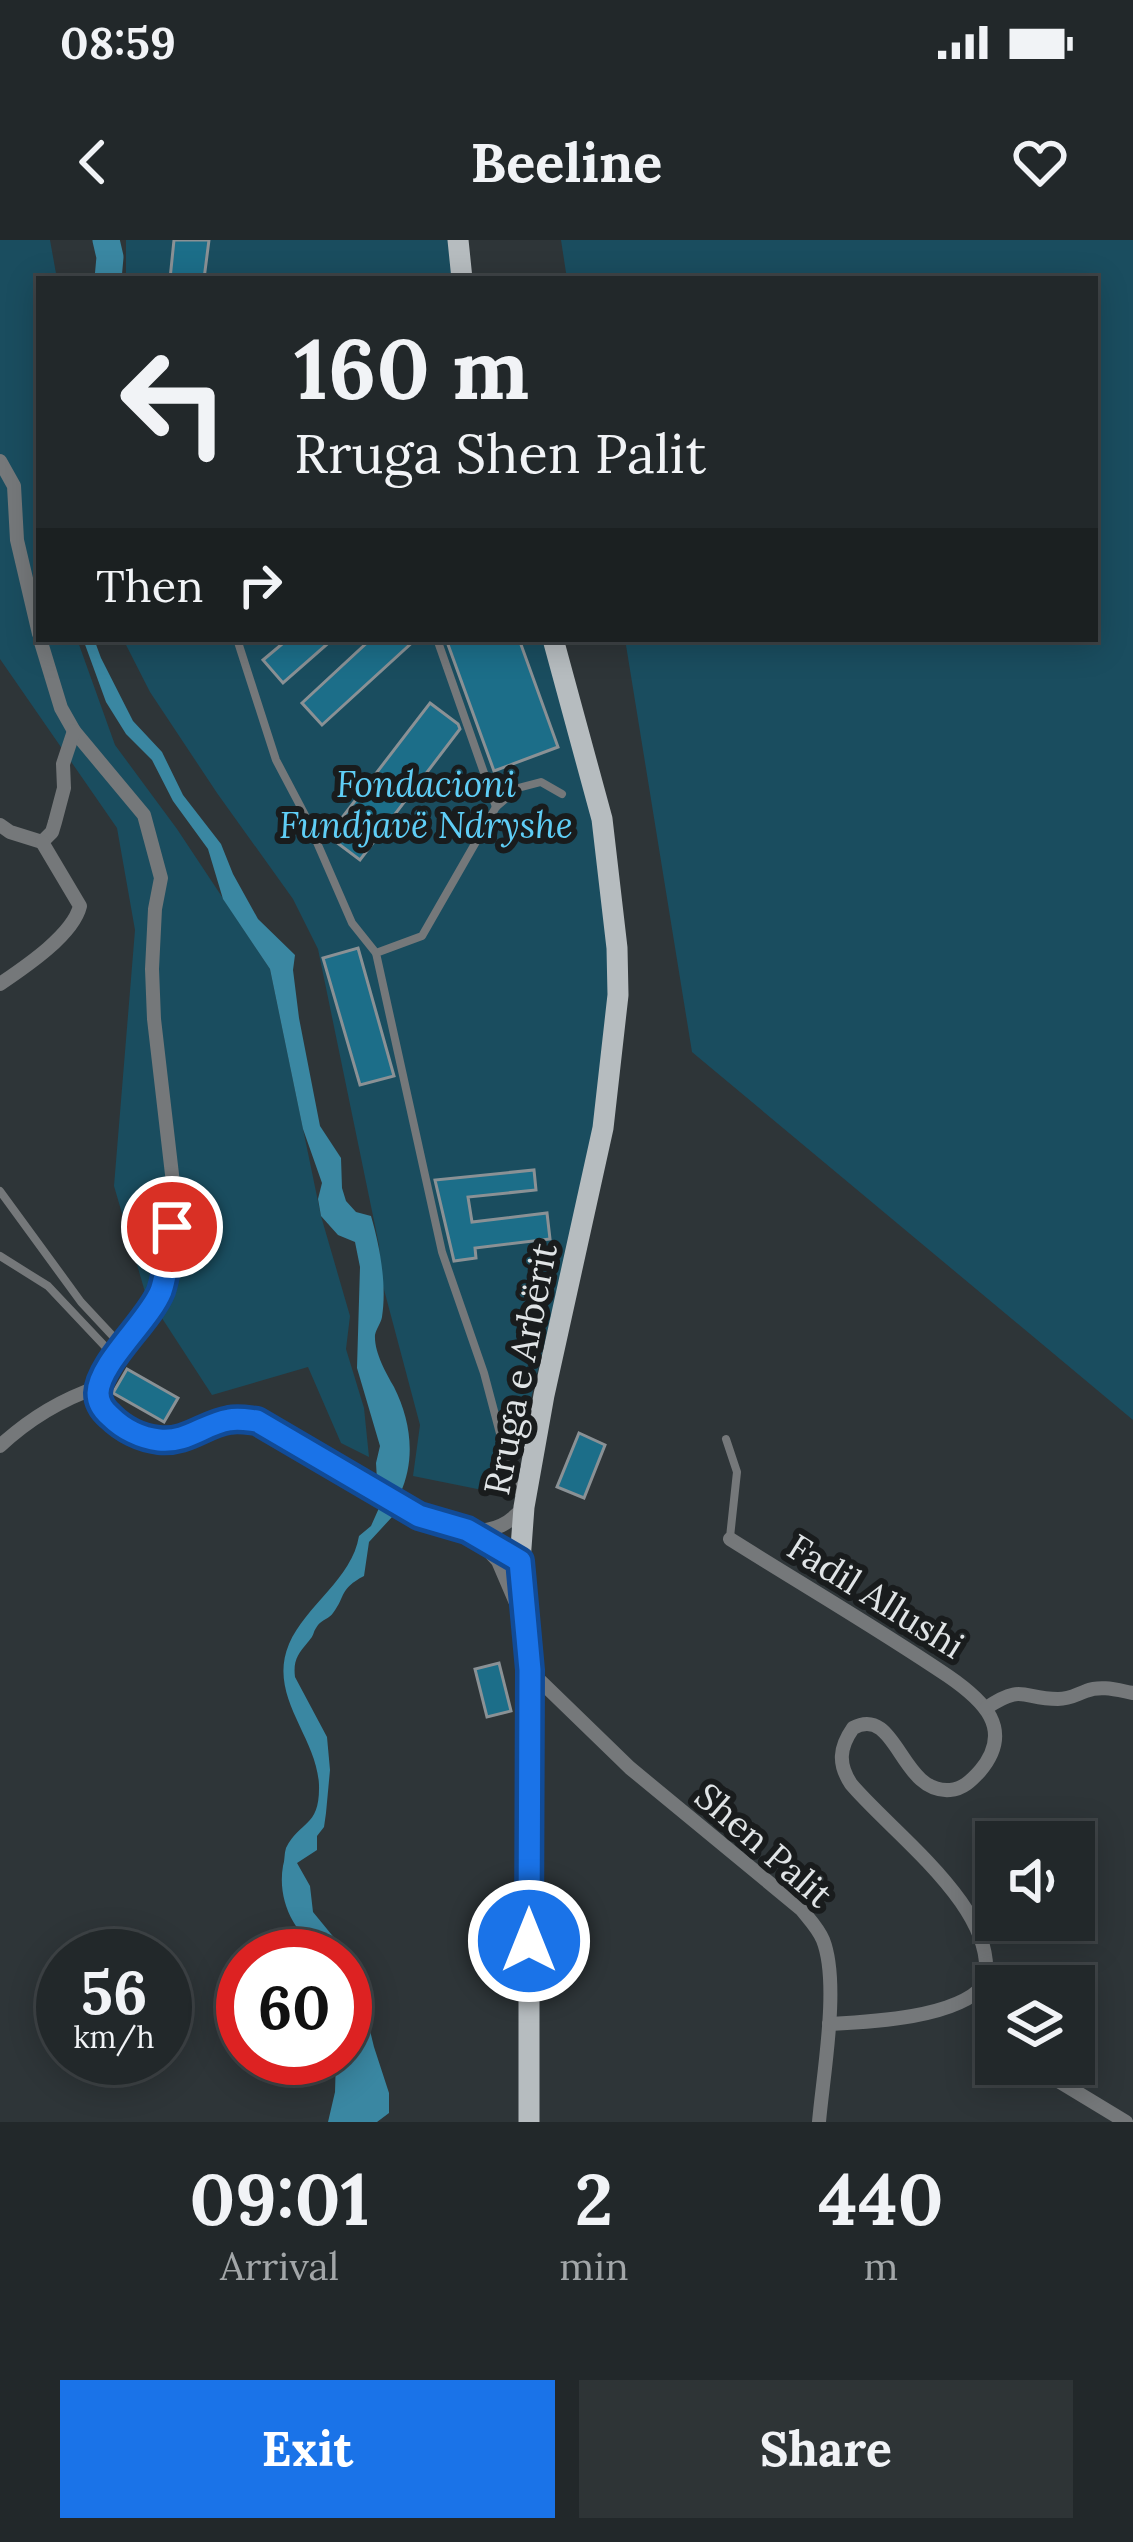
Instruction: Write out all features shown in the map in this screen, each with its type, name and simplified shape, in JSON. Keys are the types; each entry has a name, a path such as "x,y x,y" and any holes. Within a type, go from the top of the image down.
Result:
{"main road":[{"path":"458,240 462,276"},
{"name":"Rruga e Arbërit","path":"529,2122 530,1670 520,1561 524,1507 603,1128 619,995 602,819 554,642"}],"street":[{"path":"0,461 14,486 17,540 36,620"},
{"path":"0,527 17,540"},
{"path":"41,642 61,708 74,731 144,815 161,878 152,969 173,1183 168,1265 149,1314 119,1352 98,1388 98,1399 113,1420 149,1439 182,1439 228,1420 257,1421 419,1516 467,1530 486,1531 508,1524 524,1507"},
{"path":"42,842 55,822 64,788 63,764 74,731"},
{"path":"0,825 42,842 80,905 77,921 0,984"},
{"path":"0,1446 33,1418 98,1388"},
{"path":"467,1530 520,1561"},
{"path":"467,1530 498,1561 526,1628"},
{"name":"Fadil Allushi","path":"730,1539 927,1662 986,1708"},
{"name":"Shen Palit","path":"530,1670 630,1768 801,1909 817,1928 825,1945 829,2024 819,2122"},
{"path":"986,1965 969,1912 844,1773 841,1751 853,1728 869,1723 888,1734 913,1774 925,1783 937,1789 959,1788 987,1762 995,1730 986,1708 1003,1696 1019,1692 1053,1700 1105,1688 1133,1693"},
{"path":"829,2024 909,2017 975,1994"},
{"path":"1065,2085 1126,2122"}],"lane":[{"path":"238,642 276,760 352,923 376,953 442,1252 524,1507"},
{"path":"438,642 496,807"},
{"path":"376,953 422,935 496,807 518,788 541,782 562,794"},
{"path":"0,1191 119,1352"},
{"path":"0,1256 48,1286 119,1352"},
{"path":"495,1414 510,1420 542,1407"},
{"path":"726,1439 736,1472 730,1539"}],"green space":[{"path":"0,240 50,240 56,276 36,276 36,642 78,642 115,745 270,969 321,1216 350,1316 346,1349 364,1408 369,1457 341,1443 308,1367 212,1395 145,1292 114,1186 135,930 117,828 0,659"},
{"path":"126,240 460,240 466,276 126,276"},
{"path":"561,240 1133,240 1133,1420 692,1052 625,642 1098,642 1098,276 567,276"},
{"name":"Fondacioni Fundjavë Ndryshe","path":"125,642 557,642 598,820 612,967 598,1109 507,1495 413,1476 420,1425 382,1282 379,1245 318,949 293,899 150,692"}],"shaded area":[{"path":"84,642 95,642 133,721 162,752 183,795 221,844 258,919 295,955 299,1018 320,1126 341,1158 346,1201 356,1212 371,1216 380,1253 383,1305 375,1342 408,1427 408,1467 400,1494 377,1480 380,1446 357,1368 360,1267 355,1242 338,1235 321,1216 322,1183 303,1129 270,969 223,899 208,849 173,801 152,760 126,734 106,702"},
{"path":"379,1508 392,1517 369,1542 364,1576 350,1585 332,1615 318,1625 295,1666 295,1677 327,1737 330,1770 317,1850 297,1863 310,1886 313,1912 327,1929 299,1929 283,1892 286,1848 313,1816 319,1785 288,1699 284,1663 297,1630 348,1566 359,1536 371,1526"},
{"path":"372,2039 389,2093 389,2113 377,2122 328,2122 335,2085 372,2085"}],"building":[{"path":"174,240 209,240 204,276 170,276"},
{"path":"284,642 330,642 283,683 263,660"},
{"path":"368,642 413,642 322,725 302,703"},
{"path":"447,642 520,642 558,747 494,771"},
{"path":"430,703 460,729 360,860 328,836"},
{"path":"358,948 394,1076 360,1085 323,958"},
{"path":"534,1170 536,1190 468,1197 472,1222 547,1213 550,1239 475,1248 476,1258 454,1261 435,1180"},
{"path":"127,1369 178,1398 164,1422 113,1393"},
{"path":"579,1433 605,1445 584,1498 557,1487"},
{"path":"499,1663 511,1711 487,1717 475,1669"}],"waterway":[{"path":"106,240 108,276"}],"route":[{"path":"172,1227 160,1291 98,1388 98,1399 113,1420 149,1439 167,1441 228,1420 257,1421 419,1516 467,1530 520,1561 530,1670 529,1941"}]}
